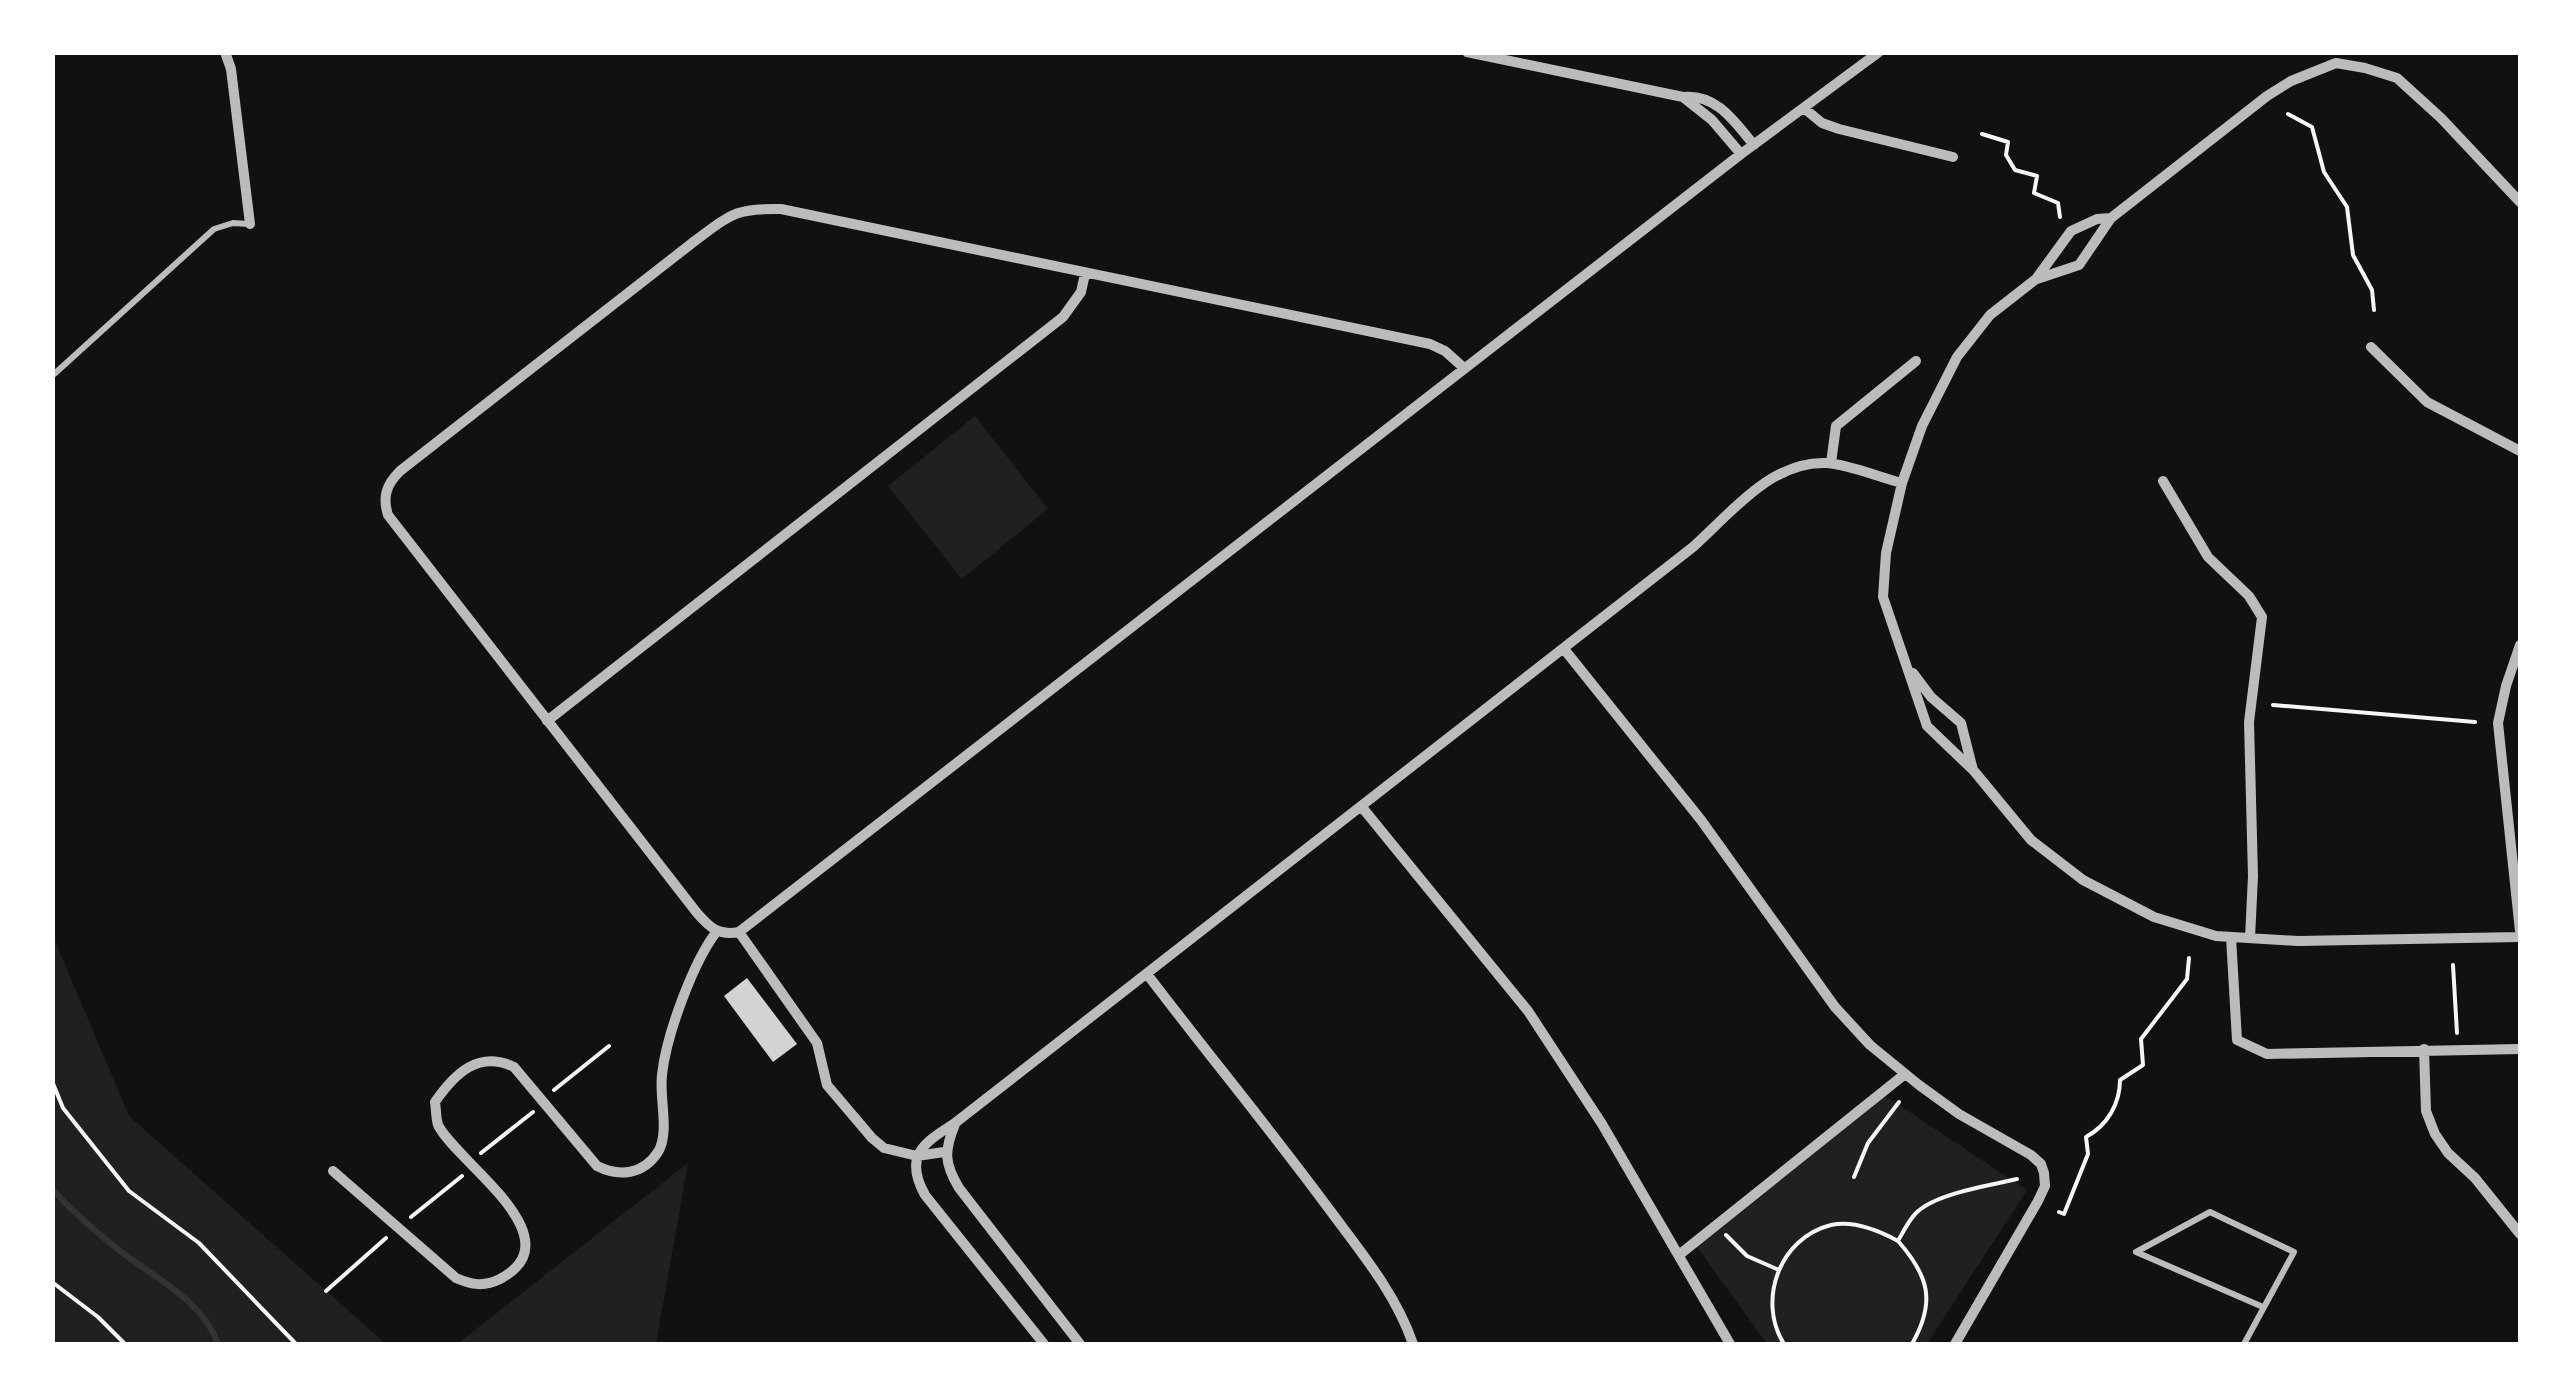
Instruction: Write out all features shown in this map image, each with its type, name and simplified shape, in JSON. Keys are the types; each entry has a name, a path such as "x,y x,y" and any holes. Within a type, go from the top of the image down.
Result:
{"street":[{"path":"224,52 231,69 250,224"},
{"path":"231,69 234,52"},
{"path":"1467,52 1707,99 1730,116 1754,145"},
{"path":"1464,368 1430,344 781,210 748,208 730,214 400,471 385,492 388,514 696,913 717,931 739,932 1740,154 1879,52"},
{"path":"2036,279 2079,265 2111,218 2267,96 2337,58 2397,78 2441,118 2520,202"},
{"path":"1683,97 1712,120 1740,154"},
{"path":"1805,109 1822,123 1838,129 1953,158"},
{"path":"2111,218 2096,219 2071,231 2036,279 1990,315 1958,356 1922,426 1902,483 1886,553 1883,596 1927,726 1974,771 2031,840 2083,880 2154,917 2216,936 2298,940 2520,934 2498,723 2520,645"},
{"path":"547,720 1063,317 1081,292 1085,274"},
{"path":"2371,347 2427,402 2520,451"},
{"path":"1830,463 1836,426 1916,361"},
{"path":"1044,1344 924,1195 917,1181 917,1156 926,1142 1694,547 1756,489 1798,464 1830,463 1902,483"},
{"path":"2163,481 2208,557 2249,596 2262,617 2249,722 2250,938"},
{"path":"1564,649 1701,820 1835,1007 1870,1045 1959,1114 2041,1164 2045,1186 2038,1201 1955,1344"},
{"path":"1910,670 1960,724 1974,771"},
{"path":"1362,806 1528,1011 1602,1124 1730,1344"},
{"path":"333,1171 456,1278 471,1284 487,1284 503,1278 516,1268 524,1252 524,1230 511,1206 438,1124 435,1102 465,1068 483,1060 500,1061 514,1067 597,1166 625,1174 642,1167 656,1154 662,1141 661,1078 685,994 703,950 717,931"},
{"path":"739,932 817,1043 827,1084 842,1106 884,1148 917,1156 944,1152"},
{"path":"2231,936 2238,1040 2267,1054 2520,1049"},
{"path":"1147,974 1368,1262 1390,1293 1414,1344"},
{"path":"2424,1050 2426,1111 2436,1134 2448,1153 2475,1178 2520,1234"},
{"path":"1679,1255 1905,1074"},
{"path":"955,1123 944,1152 947,1168 958,1188 1080,1344"}],"lane":[{"path":"52,376 214,229 233,223 250,224"},
{"path":"2244,1344 2294,1252 2210,1212 2136,1252 2262,1307"}],"path":[{"path":"2288,114 2312,127 2324,172 2348,206 2353,255 2372,290 2374,310"},
{"path":"1982,134 2008,142 2006,156 2015,170 2037,176 2034,193 2058,203 2060,216"},
{"path":"2273,705 2475,722"},
{"path":"2060,1212 2064,1214 2088,1154 2086,1137 2120,1102 2120,1080 2143,1066 2141,1039 2187,979 2189,958"},
{"path":"2453,965 2457,1033"},
{"path":"551,1093 609,1046"},
{"path":"52,1081 63,1108 129,1191 199,1243 296,1344"},
{"path":"1854,1178 1868,1143 1899,1102"},
{"path":"480,1154 536,1109"},
{"path":"406,1222 465,1173"},
{"path":"1898,1241 1917,1212 1931,1204 2017,1179"},
{"path":"1720,1222 1726,1236 1747,1256 1779,1270"},
{"path":"1784,1344 1778,1333 1772,1295 1779,1270 1795,1245 1831,1225 1854,1224 1898,1241 1922,1272 1926,1316 1913,1343 1921,1344"},
{"path":"326,1291 388,1236"},
{"path":"52,1282 98,1317 124,1344"}],"shaded area":[{"path":"975,416 1048,509 962,579 888,486"},
{"path":"52,934 129,1116 386,1344 53,1344"},
{"path":"1878,1091 2027,1190 1927,1344 1767,1344 1692,1240"},
{"path":"688,1163 656,1344 457,1344"}],"building":[{"path":"747,978 797,1044 773,1062 724,996"}],"waterway":[{"path":"52,1189 104,1238 191,1303 218,1344"}]}
